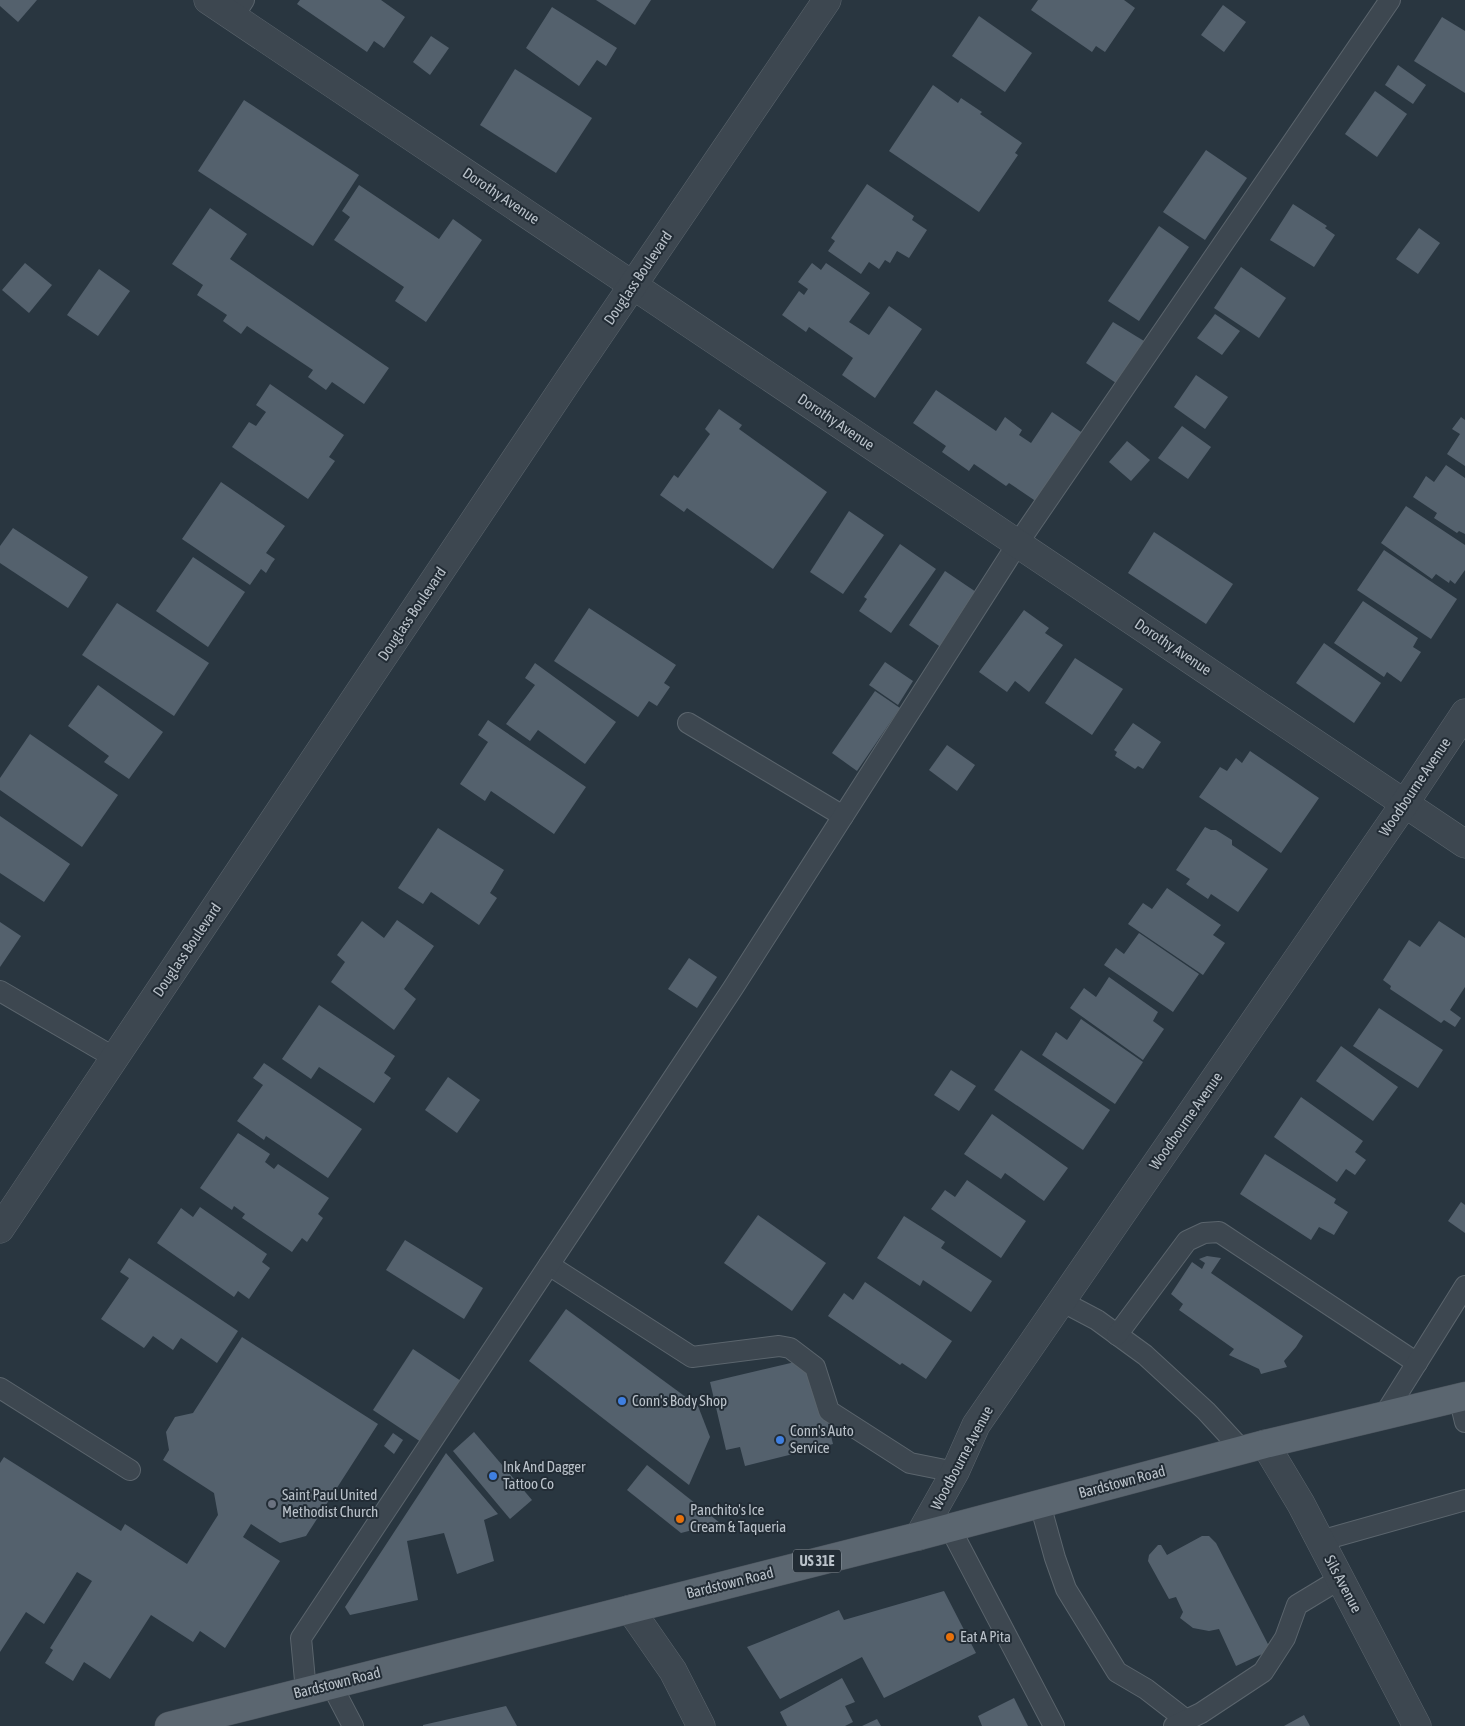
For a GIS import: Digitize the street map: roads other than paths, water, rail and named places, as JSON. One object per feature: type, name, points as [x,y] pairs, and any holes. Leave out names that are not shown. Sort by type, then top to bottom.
[{"type":"main road","name":"Bardstown Road","points":[[169,1726],[919,1536],[1253,1447],[1383,1417],[1463,1405]]},
{"type":"street","name":"Dorothy Avenue","points":[[208,0],[238,8],[634,285],[1465,844]]},
{"type":"street","name":"Douglass Boulevard","points":[[0,1229],[563,388],[827,0]]},
{"type":"street","name":"Woodbourne Avenue","points":[[919,1536],[955,1472],[976,1425],[1465,713]]},
{"type":"street","name":"Sils Avenue","points":[[1253,1447],[1301,1504],[1418,1726]]},
{"type":"street","points":[[630,1609],[673,1671],[701,1726]]},
{"type":"lane","points":[[353,1726],[318,1688],[300,1638],[733,988],[1018,543],[1390,0]]},
{"type":"lane","points":[[688,723],[843,816]]},
{"type":"lane","points":[[0,991],[115,1058]]},
{"type":"lane","points":[[1117,1335],[1187,1241],[1204,1233],[1219,1232],[1417,1363]]},
{"type":"lane","points":[[549,1265],[692,1357],[779,1346],[790,1348],[815,1367],[829,1411],[910,1463],[955,1472]]},
{"type":"lane","points":[[1383,1417],[1465,1286]]},
{"type":"lane","points":[[1061,1301],[1097,1320],[1145,1355],[1206,1411],[1253,1447]]},
{"type":"lane","points":[[0,1388],[130,1470]]},
{"type":"lane","points":[[1320,1541],[1465,1500]]},
{"type":"lane","points":[[1040,1504],[1066,1589],[1117,1672],[1146,1689],[1180,1723],[1201,1713],[1263,1672],[1285,1638],[1297,1606],[1340,1579]]},
{"type":"lane","points":[[950,1528],[1054,1726]]},
{"type":"place","name":"Conn's Body Shop","points":[[622,1401]]},
{"type":"place","name":"Conn's Auto Service","points":[[780,1440]]},
{"type":"place","name":"Ink And Dagger Tattoo Co","points":[[493,1476]]},
{"type":"place","name":"Saint Paul United Methodist Church","points":[[272,1504]]},
{"type":"place","name":"Panchito's Ice Cream & Taqueria","points":[[680,1519]]},
{"type":"place","name":"Eat A Pita","points":[[950,1637]]}]
